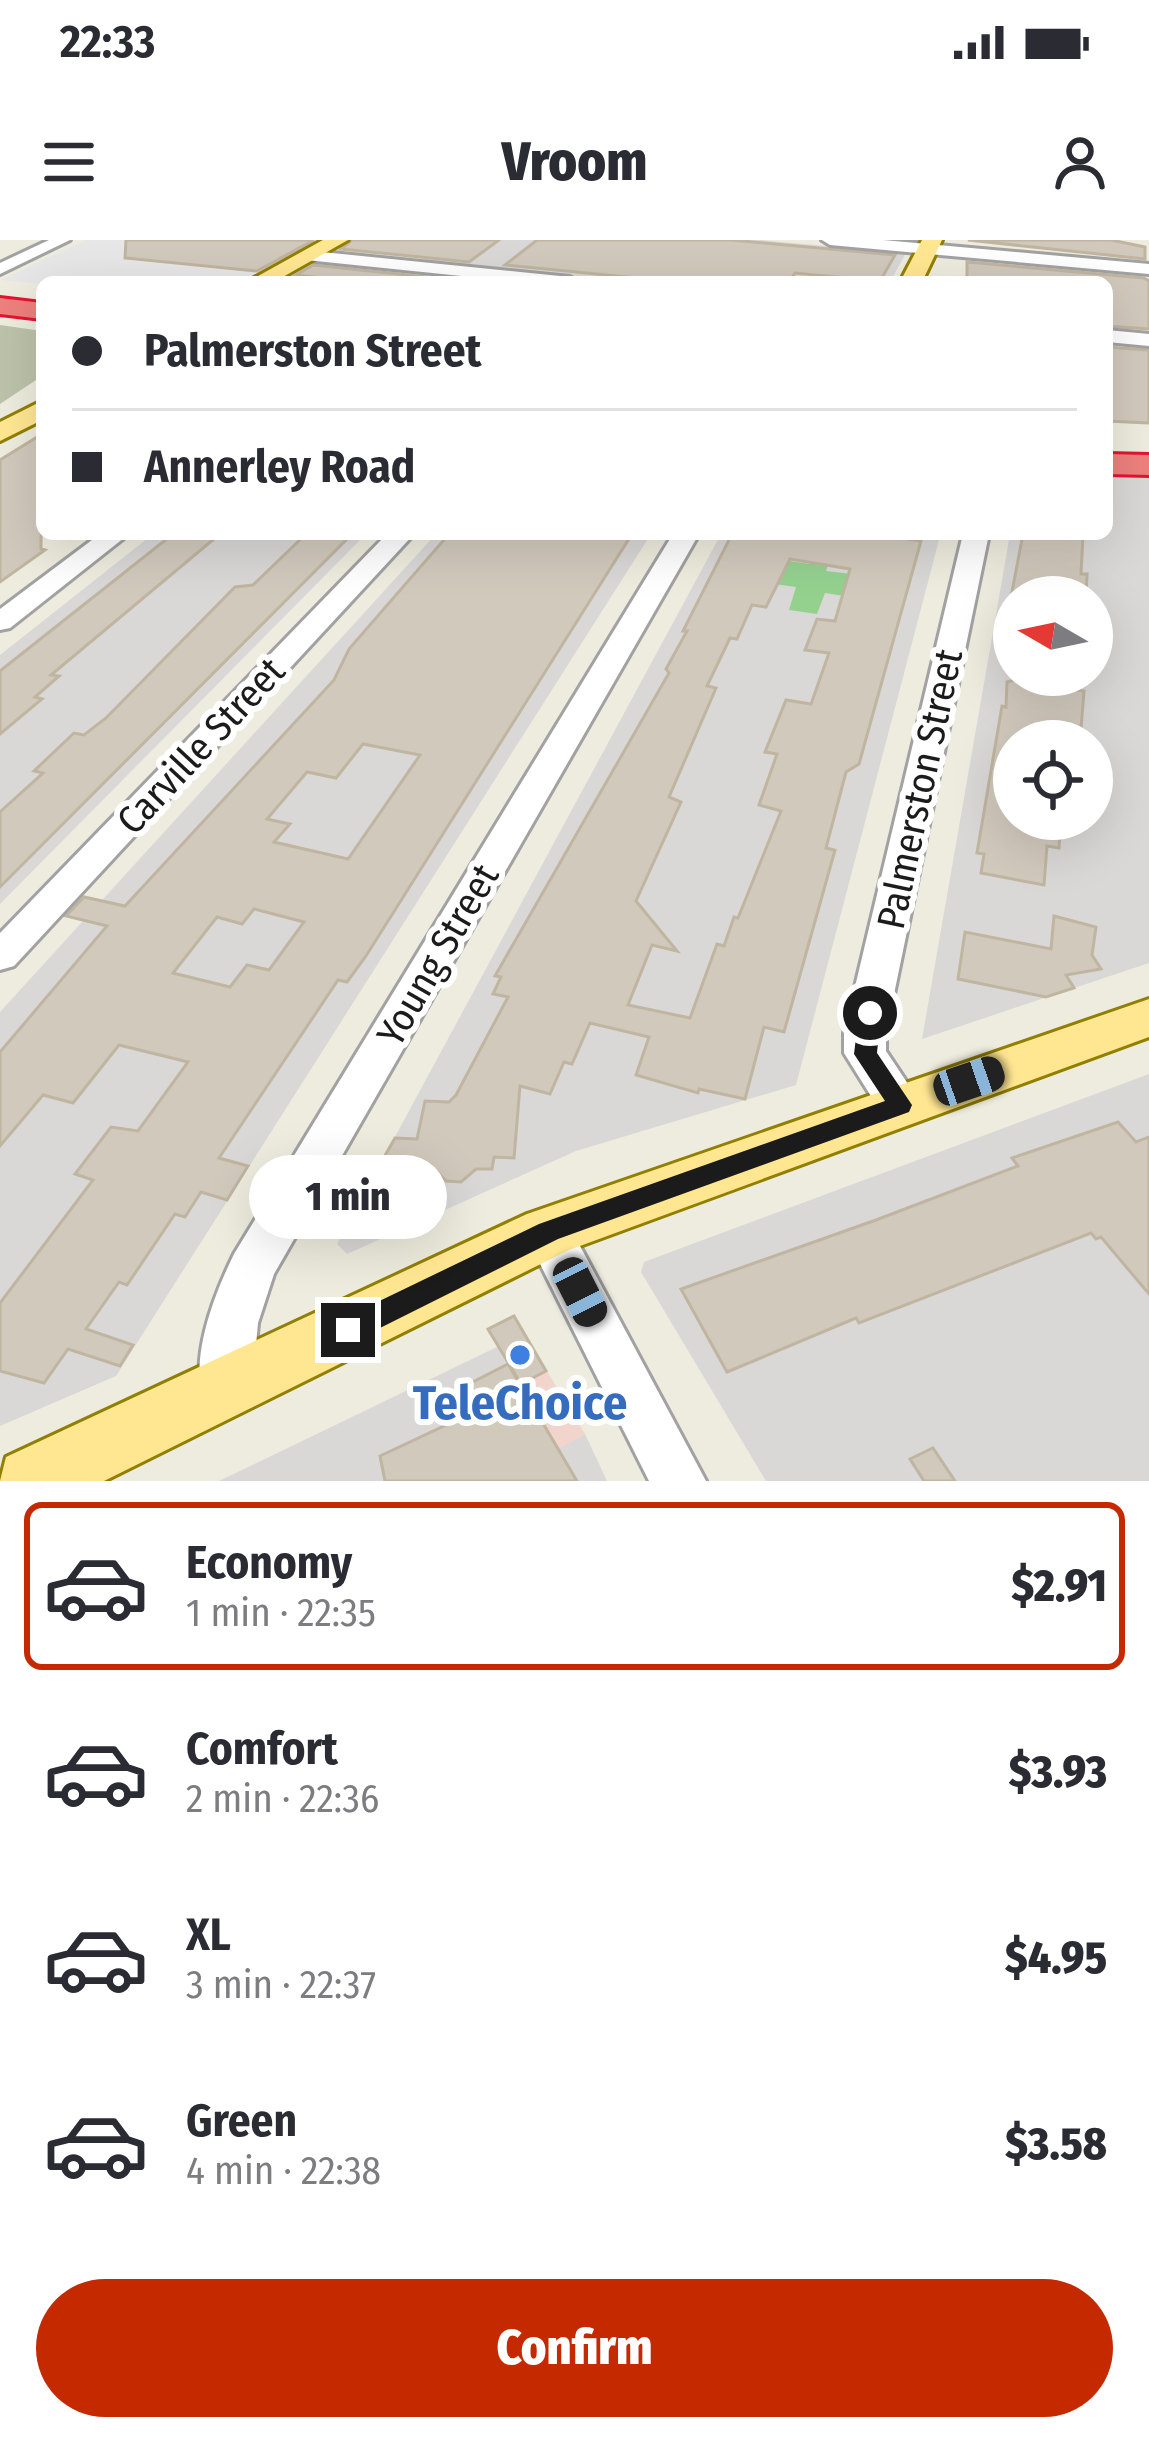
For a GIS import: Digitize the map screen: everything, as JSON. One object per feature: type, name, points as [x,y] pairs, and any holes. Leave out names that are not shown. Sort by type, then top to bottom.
[{"type":"highway","points":[[0,295],[36,299]]},
{"type":"highway","points":[[0,306],[36,310]]},
{"type":"highway","points":[[1113,451],[1149,452]]},
{"type":"highway","points":[[1113,464],[1149,465]]},
{"type":"main road","points":[[283,276],[338,240]]},
{"type":"main road","points":[[914,276],[930,244]]},
{"type":"main road","points":[[270,276],[312,256]]},
{"type":"main road","points":[[0,433],[36,412]]},
{"type":"main road","points":[[31,1481],[548,1232],[1149,1017]]},
{"type":"street","points":[[4,266],[62,240]]},
{"type":"street","points":[[830,240],[930,244],[1149,268]]},
{"type":"street","points":[[312,256],[510,276]]},
{"type":"street","points":[[1113,337],[1149,340]]},
{"type":"street","points":[[0,622],[108,540]]},
{"type":"street","name":"Carville Street","points":[[0,957],[395,540]]},
{"type":"street","name":"Young Street","points":[[225,1389],[237,1305],[257,1257],[682,540]]},
{"type":"street","name":"Palmerston Street","points":[[900,1105],[866,1054],[865,1034],[975,540]]},
{"type":"street","points":[[548,1232],[678,1481]]},
{"type":"shaded area","points":[[86,240],[153,240],[121,257],[257,271],[248,276],[36,276],[36,283],[1,280]]},
{"type":"shaded area","points":[[452,240],[760,240],[906,253],[893,276],[577,276],[423,261]]},
{"type":"shaded area","points":[[0,325],[36,330],[36,380],[0,404]]},
{"type":"shaded area","points":[[1113,476],[1149,477],[1149,963],[922,1039],[993,632],[993,696],[1113,696],[1113,576],[1003,576],[1009,540],[1113,540]]},
{"type":"shaded area","points":[[145,540],[360,540],[0,904],[0,655]]},
{"type":"shaded area","points":[[431,540],[647,540],[116,1376],[0,1426],[0,1012]]},
{"type":"shaded area","points":[[718,540],[939,540],[796,1085],[576,1151],[347,1254],[337,1244]]},
{"type":"shaded area","points":[[1149,1074],[1149,1481],[766,1481],[641,1272],[644,1262]]},
{"type":"shaded area","points":[[524,1333],[585,1434],[558,1449],[499,1346]]},
{"type":"shaded area","points":[[499,1346],[557,1449],[585,1434],[607,1481],[219,1481]]},
{"type":"green space","points":[[817,547],[833,549],[826,571],[852,574],[845,596],[825,593],[817,614],[789,610],[796,587],[760,582],[781,560],[810,564]]},
{"type":"building","points":[[126,240],[314,240],[257,271],[125,258]]},
{"type":"building","points":[[352,240],[499,240],[469,262],[341,249]]},
{"type":"building","points":[[537,240],[731,240],[895,255],[883,276],[616,276],[505,265]]},
{"type":"building","points":[[968,240],[1111,240],[1145,247],[1145,259]]},
{"type":"building","points":[[967,262],[1144,278],[1149,281],[1149,329],[1113,326],[1113,276],[967,276]]},
{"type":"building","points":[[313,265],[418,276],[304,276],[296,275]]},
{"type":"building","points":[[1113,347],[1149,350],[1149,423],[1113,421]]},
{"type":"building","points":[[36,438],[36,540],[41,540],[45,550],[0,582],[0,460]]},
{"type":"building","points":[[165,540],[213,540],[51,675],[59,676],[35,697],[42,699],[0,734],[0,671]]},
{"type":"building","points":[[300,540],[346,540],[0,887],[0,812],[43,773],[34,771],[74,733],[84,735],[106,718],[235,587],[253,585]]},
{"type":"building","points":[[444,540],[628,540],[366,956],[347,982],[338,980],[219,1158],[248,1166],[227,1200],[201,1192],[185,1217],[175,1214],[127,1285],[119,1282],[86,1329],[133,1345],[120,1366],[68,1349],[44,1383],[0,1371],[0,1303],[93,1180],[75,1174],[111,1127],[138,1131],[188,1062],[119,1045],[73,1103],[43,1095],[0,1146],[0,1052],[107,926],[66,916],[84,897],[125,906],[334,680],[349,649]],"holes":[[[363,744],[420,755],[348,859],[274,842],[290,824],[267,819],[307,772],[336,778]],[[254,909],[304,922],[269,970],[247,965],[230,987],[173,973],[217,917],[242,924]]]},
{"type":"building","points":[[729,540],[921,541],[859,764],[846,772],[826,848],[835,850],[784,1032],[764,1027],[745,1099],[699,1089],[698,1093],[636,1075],[649,1037],[590,1023],[572,1064],[564,1062],[550,1094],[520,1086],[514,1158],[494,1157],[492,1169],[476,1169],[461,1182],[446,1181],[437,1172],[379,1166],[395,1138],[417,1139],[425,1101],[449,1102],[456,1095],[508,997],[493,994],[501,977],[495,976],[669,673],[666,669],[687,631],[683,631]],"holes":[[[790,559],[850,569],[835,621],[817,619],[805,650],[829,653],[811,704],[786,700],[765,752],[777,754],[759,805],[781,811],[738,918],[734,917],[724,946],[717,944],[690,1018],[628,1005],[652,945],[677,951],[636,901],[681,802],[669,797],[716,688],[707,686],[730,638],[737,639],[752,605],[766,607]]]},
{"type":"building","points":[[1022,540],[1083,540],[1081,574],[1087,574],[1015,576]]},
{"type":"building","points":[[1006,696],[1084,696],[1082,720],[1000,720],[1002,706],[1006,707]]},
{"type":"building","points":[[993,759],[993,840],[1060,840],[1059,848],[1047,846],[1044,885],[981,873],[984,854],[977,853]]},
{"type":"building","points":[[1054,916],[1096,927],[1092,955],[1101,969],[1066,975],[1074,988],[1046,997],[958,979],[965,932],[1051,949]]},
{"type":"building","points":[[1118,1122],[1136,1142],[1149,1137],[1149,1294],[1101,1237],[1096,1239],[1091,1233],[859,1323],[856,1318],[727,1372],[681,1289],[1018,1166],[1012,1158]]},
{"type":"building","name":"TeleChoice","points":[[514,1316],[546,1371],[521,1384],[488,1329]]},
{"type":"building","points":[[508,1364],[577,1481],[385,1481],[380,1456],[448,1424],[436,1401]]},
{"type":"building","points":[[933,1448],[955,1481],[924,1481],[910,1459]]},
{"type":"place","name":"TeleChoice","points":[[520,1355]]},
{"type":"route","points":[[348,1330],[548,1232],[900,1105],[866,1054],[870,1013]]}]
